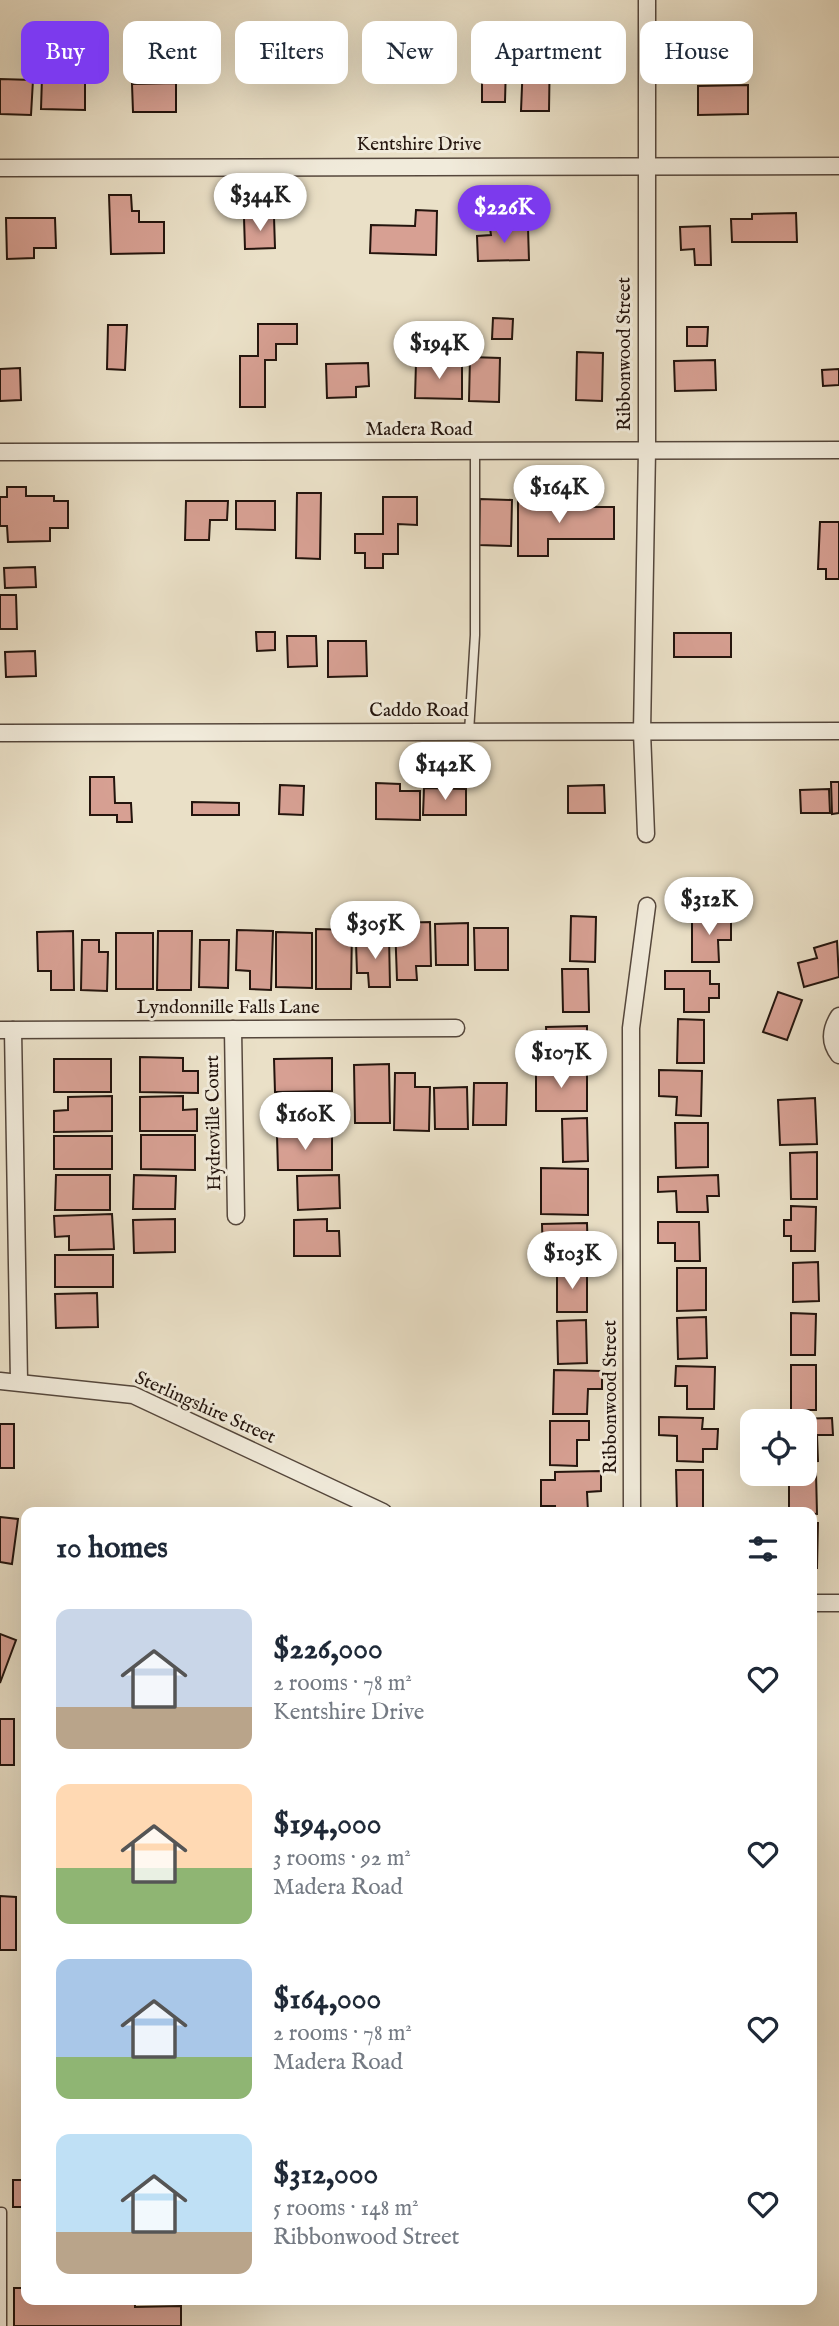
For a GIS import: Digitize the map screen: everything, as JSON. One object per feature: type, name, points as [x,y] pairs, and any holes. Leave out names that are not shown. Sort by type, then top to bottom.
[{"type":"street","name":"Ribbonwood Street","points":[[646,834],[642,732],[647,450],[647,0]]},
{"type":"street","name":"Kentshire Drive","points":[[0,168],[839,166]]},
{"type":"street","name":"Madera Road","points":[[0,452],[839,450]]},
{"type":"street","name":"Caddo Road","points":[[0,733],[839,731]]},
{"type":"street","name":"Ribbonwood Street","points":[[632,1507],[631,1028],[647,906]]},
{"type":"street","points":[[839,1016],[831,1037],[839,1055]]},
{"type":"street","name":"Lyndonnille Falls Lane","points":[[6,1030],[456,1028]]},
{"type":"street","name":"Hydroville Court","points":[[233,1029],[236,1216]]},
{"type":"street","points":[[6,1030],[19,1381]]},
{"type":"street","name":"Sterlingshire Street","points":[[0,1381],[133,1395],[372,1507]]},
{"type":"street","points":[[817,1603],[839,1603]]},
{"type":"lane","points":[[469,732],[475,635],[475,451]]},
{"type":"lane","points":[[0,2212],[2,2326]]},
{"type":"building","points":[[0,79],[21,80],[21,84],[33,84],[31,115],[0,114]]},
{"type":"building","points":[[42,84],[85,84],[85,110],[41,109]]},
{"type":"building","points":[[132,84],[176,84],[176,112],[133,112]]},
{"type":"building","points":[[482,84],[505,84],[505,102],[482,102]]},
{"type":"building","points":[[522,84],[549,84],[549,111],[521,111]]},
{"type":"building","points":[[748,85],[748,114],[698,115],[698,86]]},
{"type":"building","points":[[109,195],[131,195],[132,211],[139,211],[139,222],[164,222],[164,253],[111,254]]},
{"type":"building","points":[[416,210],[437,211],[436,255],[370,253],[371,225],[415,226]]},
{"type":"building","points":[[796,213],[797,242],[732,242],[731,219],[752,219],[752,214]]},
{"type":"building","points":[[274,217],[275,248],[245,249],[244,218]]},
{"type":"building","points":[[6,218],[55,218],[56,248],[34,248],[34,258],[7,259]]},
{"type":"building","points":[[710,226],[711,265],[695,265],[694,249],[681,250],[680,227]]},
{"type":"building","points":[[490,228],[528,228],[529,260],[478,261],[477,236],[491,235]]},
{"type":"building","points":[[493,318],[513,319],[512,339],[492,339]]},
{"type":"building","points":[[258,324],[297,324],[297,344],[276,344],[276,360],[265,360],[265,407],[240,407],[240,356],[258,356]]},
{"type":"building","points":[[108,325],[127,325],[125,370],[107,369]]},
{"type":"building","points":[[687,327],[708,327],[707,346],[687,346]]},
{"type":"building","points":[[577,352],[603,353],[602,401],[576,400]]},
{"type":"building","points":[[470,357],[500,358],[499,402],[469,401]]},
{"type":"building","points":[[715,360],[716,390],[675,391],[674,361]]},
{"type":"building","points":[[416,362],[462,363],[462,399],[415,398]]},
{"type":"building","points":[[368,363],[369,386],[356,387],[356,397],[327,398],[326,364]]},
{"type":"building","points":[[20,368],[21,400],[0,401],[0,369]]},
{"type":"building","points":[[839,369],[839,385],[823,386],[822,370]]},
{"type":"building","points":[[7,487],[26,487],[26,496],[54,496],[54,501],[68,501],[68,528],[50,528],[50,541],[8,542],[7,526],[0,526],[0,497],[7,497]]},
{"type":"building","points":[[297,493],[321,493],[320,559],[296,558]]},
{"type":"building","points":[[383,497],[417,497],[417,525],[398,524],[398,554],[383,554],[383,568],[365,568],[365,553],[355,553],[355,534],[383,534]]},
{"type":"building","points":[[480,499],[512,500],[511,546],[479,545]]},
{"type":"building","points":[[518,499],[559,499],[559,507],[614,507],[614,539],[548,539],[548,556],[518,556]]},
{"type":"building","points":[[186,501],[228,501],[227,520],[210,520],[209,540],[185,540]]},
{"type":"building","points":[[236,501],[275,501],[275,530],[236,529]]},
{"type":"building","points":[[820,522],[839,522],[839,579],[826,579],[826,569],[818,569]]},
{"type":"building","points":[[35,567],[36,587],[5,588],[4,568]]},
{"type":"building","points":[[0,595],[16,595],[17,629],[0,629]]},
{"type":"building","points":[[256,632],[275,632],[275,650],[257,651]]},
{"type":"building","points":[[674,633],[731,633],[731,657],[674,657]]},
{"type":"building","points":[[287,636],[316,636],[317,666],[288,667]]},
{"type":"building","points":[[328,641],[366,641],[367,676],[328,677]]},
{"type":"building","points":[[35,651],[36,676],[6,677],[5,652]]},
{"type":"building","points":[[90,777],[114,777],[115,803],[131,803],[132,822],[117,822],[117,815],[90,815]]},
{"type":"building","points":[[831,782],[839,782],[839,813],[832,814]]},
{"type":"building","points":[[376,783],[400,784],[400,791],[420,791],[420,820],[376,819]]},
{"type":"building","points":[[280,785],[304,786],[303,815],[279,814]]},
{"type":"building","points":[[604,785],[605,813],[568,813],[568,786]]},
{"type":"building","points":[[424,788],[466,789],[466,815],[423,815]]},
{"type":"building","points":[[829,789],[830,813],[801,813],[800,790]]},
{"type":"building","points":[[192,802],[239,803],[239,815],[192,815]]},
{"type":"building","points":[[731,915],[731,940],[718,940],[719,962],[692,962],[692,916]]},
{"type":"building","points":[[571,916],[596,917],[595,962],[570,961]]},
{"type":"building","points":[[430,922],[431,966],[416,966],[417,980],[397,980],[395,923]]},
{"type":"building","points":[[468,923],[468,965],[436,965],[435,924]]},
{"type":"building","points":[[474,928],[508,928],[508,970],[475,970]]},
{"type":"building","points":[[316,929],[352,930],[351,989],[316,989]]},
{"type":"building","points":[[237,930],[273,931],[271,990],[250,989],[250,971],[236,970]]},
{"type":"building","points":[[73,931],[74,990],[51,990],[51,971],[38,971],[37,932]]},
{"type":"building","points":[[158,931],[192,931],[191,990],[157,990]]},
{"type":"building","points":[[276,932],[312,933],[312,988],[276,987]]},
{"type":"building","points":[[116,933],[153,933],[153,989],[116,989]]},
{"type":"building","points":[[389,935],[390,987],[369,987],[368,973],[357,973],[356,943],[372,943],[371,936]]},
{"type":"building","points":[[82,940],[99,940],[99,952],[108,952],[107,991],[81,990]]},
{"type":"building","points":[[200,940],[229,940],[228,988],[199,987]]},
{"type":"building","points":[[837,941],[839,977],[804,987],[798,963],[817,958],[814,948]]},
{"type":"building","points":[[562,969],[588,969],[589,1012],[563,1012]]},
{"type":"building","points":[[665,971],[710,971],[710,984],[719,984],[719,998],[709,998],[709,1012],[684,1012],[684,989],[665,989]]},
{"type":"building","points":[[778,992],[802,1000],[787,1040],[763,1032]]},
{"type":"building","points":[[678,1019],[704,1020],[704,1063],[677,1063]]},
{"type":"building","points":[[587,1026],[587,1060],[555,1061],[555,1044],[547,1044],[546,1027]]},
{"type":"building","points":[[140,1057],[183,1058],[183,1071],[198,1071],[198,1093],[140,1092]]},
{"type":"building","points":[[332,1058],[332,1091],[275,1092],[274,1059]]},
{"type":"building","points":[[54,1059],[111,1059],[111,1092],[54,1092]]},
{"type":"building","points":[[389,1064],[390,1123],[355,1123],[354,1065]]},
{"type":"building","points":[[536,1068],[587,1069],[587,1111],[536,1111]]},
{"type":"building","points":[[659,1070],[702,1071],[701,1116],[676,1115],[677,1097],[659,1096]]},
{"type":"building","points":[[395,1073],[415,1073],[415,1087],[430,1087],[429,1131],[394,1130]]},
{"type":"building","points":[[474,1083],[507,1083],[506,1125],[473,1125]]},
{"type":"building","points":[[467,1087],[468,1129],[435,1129],[434,1088]]},
{"type":"building","points":[[333,1095],[333,1130],[274,1130],[274,1096]]},
{"type":"building","points":[[112,1096],[112,1131],[54,1132],[54,1111],[68,1110],[68,1097]]},
{"type":"building","points":[[183,1096],[183,1110],[197,1109],[197,1131],[140,1131],[140,1097]]},
{"type":"building","points":[[815,1098],[817,1144],[780,1145],[778,1100]]},
{"type":"building","points":[[587,1118],[588,1161],[563,1162],[562,1119]]},
{"type":"building","points":[[675,1123],[708,1123],[708,1167],[676,1168]]},
{"type":"building","points":[[332,1134],[332,1170],[278,1170],[277,1135]]},
{"type":"building","points":[[141,1135],[195,1135],[195,1170],[141,1169]]},
{"type":"building","points":[[54,1136],[112,1136],[112,1169],[54,1169]]},
{"type":"building","points":[[817,1152],[817,1199],[791,1199],[790,1153]]},
{"type":"building","points":[[541,1168],[588,1169],[588,1215],[541,1214]]},
{"type":"building","points":[[56,1175],[110,1175],[110,1210],[55,1210]]},
{"type":"building","points":[[134,1175],[176,1176],[175,1209],[133,1209]]},
{"type":"building","points":[[339,1175],[340,1208],[298,1210],[297,1176]]},
{"type":"building","points":[[718,1175],[719,1196],[707,1196],[708,1212],[677,1212],[676,1191],[658,1192],[658,1177]]},
{"type":"building","points":[[791,1206],[816,1207],[815,1251],[791,1251],[791,1236],[784,1236],[784,1220],[791,1220]]},
{"type":"building","points":[[112,1214],[114,1249],[69,1250],[69,1236],[55,1237],[54,1216]]},
{"type":"building","points":[[175,1219],[175,1252],[134,1253],[133,1220]]},
{"type":"building","points":[[327,1219],[327,1231],[339,1231],[340,1256],[294,1256],[294,1220]]},
{"type":"building","points":[[658,1222],[699,1222],[700,1261],[675,1261],[675,1243],[658,1243]]},
{"type":"building","points":[[587,1223],[588,1259],[543,1260],[542,1224]]},
{"type":"building","points":[[55,1255],[113,1255],[113,1287],[55,1287]]},
{"type":"building","points":[[818,1262],[819,1301],[793,1302],[793,1263]]},
{"type":"building","points":[[677,1268],[706,1268],[706,1310],[677,1311]]},
{"type":"building","points":[[557,1270],[587,1270],[587,1312],[557,1312]]},
{"type":"building","points":[[97,1293],[98,1327],[56,1328],[55,1294]]},
{"type":"building","points":[[791,1313],[816,1314],[815,1355],[791,1355]]},
{"type":"building","points":[[706,1317],[707,1358],[678,1359],[677,1318]]},
{"type":"building","points":[[586,1320],[587,1363],[558,1364],[557,1321]]},
{"type":"building","points":[[791,1365],[816,1365],[816,1409],[791,1409]]},
{"type":"building","points":[[676,1366],[715,1367],[714,1409],[687,1409],[687,1386],[675,1386]]},
{"type":"building","points":[[554,1370],[602,1371],[602,1389],[588,1389],[587,1414],[553,1414]]},
{"type":"building","points":[[659,1417],[703,1418],[702,1429],[718,1429],[717,1449],[703,1449],[703,1462],[677,1461],[677,1436],[659,1435]]},
{"type":"building","points":[[817,1418],[832,1418],[833,1435],[817,1435]]},
{"type":"building","points":[[550,1421],[589,1421],[589,1440],[577,1440],[577,1466],[550,1465]]},
{"type":"building","points":[[0,1424],[14,1424],[14,1468],[0,1468]]},
{"type":"building","points":[[676,1470],[703,1470],[703,1507],[677,1507]]},
{"type":"building","points":[[601,1471],[601,1491],[587,1492],[588,1507],[541,1506],[541,1480],[555,1480],[555,1472]]},
{"type":"building","points":[[789,1486],[816,1486],[817,1507],[789,1507]]},
{"type":"building","points":[[0,1517],[18,1519],[12,1564],[0,1562]]},
{"type":"building","points":[[0,1634],[16,1640],[0,1683]]},
{"type":"building","points":[[0,1719],[14,1719],[14,1765],[0,1765]]},
{"type":"building","points":[[0,1896],[16,1897],[16,1950],[0,1950]]},
{"type":"building","points":[[13,2180],[21,2180],[21,2207],[13,2207]]},
{"type":"building","points":[[14,2288],[21,2288],[21,2305],[181,2306],[181,2326],[14,2326]]}]
